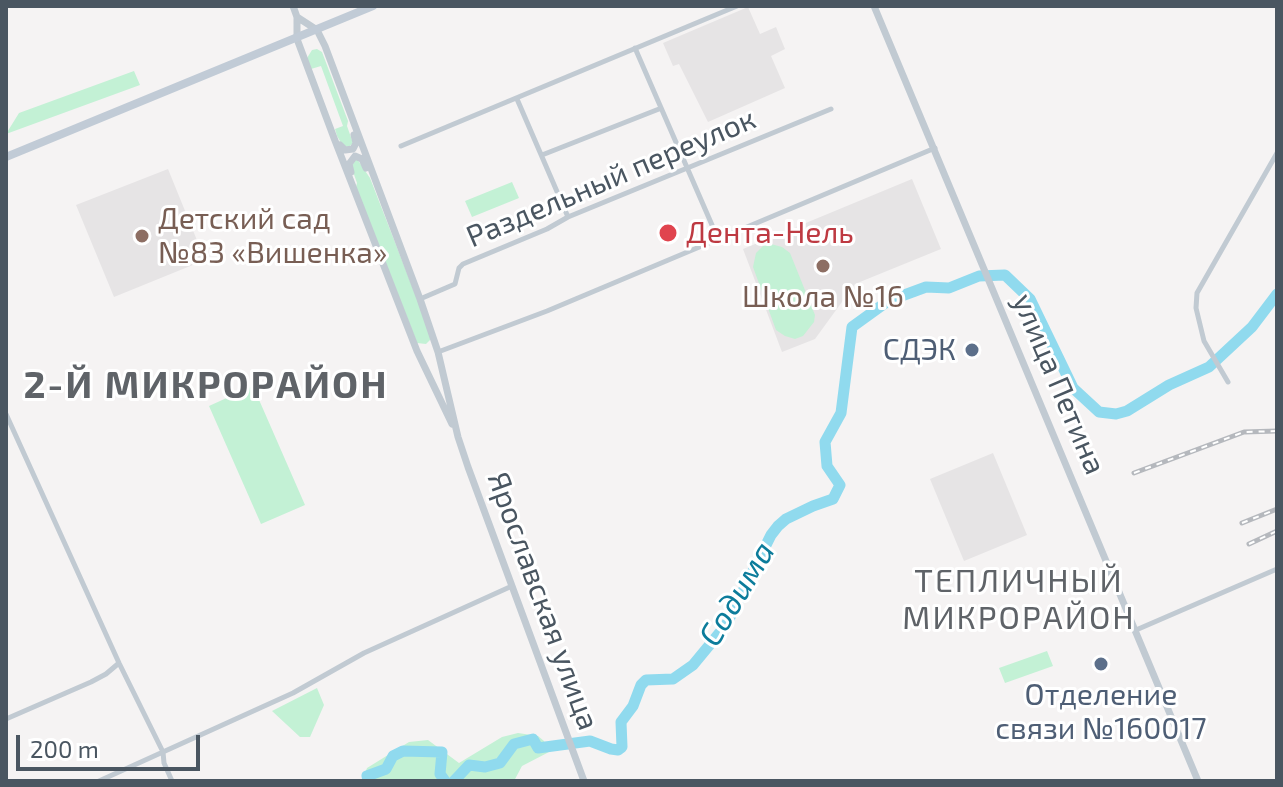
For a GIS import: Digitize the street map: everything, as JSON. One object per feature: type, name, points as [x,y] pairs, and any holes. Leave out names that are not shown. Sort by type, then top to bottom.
[{"type":"main road","points":[[6,157],[373,6]]},
{"type":"street","points":[[293,6],[297,17],[297,39]]},
{"type":"street","points":[[401,146],[737,6]]},
{"type":"street","name":"улица Петина","points":[[874,6],[1198,781]]},
{"type":"street","points":[[297,17],[317,30]]},
{"type":"street","name":"Ярославская улица","points":[[317,30],[420,299],[438,352],[458,437]]},
{"type":"street","name":"Ярославская улица","points":[[297,39],[417,351],[458,437],[584,781]]},
{"type":"street","points":[[635,48],[712,225]]},
{"type":"street","points":[[517,99],[568,217]]},
{"type":"street","points":[[542,155],[659,109]]},
{"type":"street","name":"Раздельный переулок","points":[[420,299],[455,284],[463,264],[568,217],[714,159],[717,154],[831,109]]},
{"type":"street","points":[[334,138],[338,139],[342,148],[353,149],[356,143],[351,127],[354,123]]},
{"type":"street","points":[[417,351],[428,355],[438,352],[547,311],[935,148]]},
{"type":"street","points":[[1228,382],[1211,357],[1199,325],[1197,293],[1277,153]]},
{"type":"street","points":[[353,185],[355,182],[349,164],[352,158],[362,159],[367,172],[373,174]]},
{"type":"street","points":[[6,414],[119,663],[163,752],[172,781]]},
{"type":"street","points":[[1136,630],[1277,569]]},
{"type":"street","points":[[99,781],[293,693],[364,653],[513,586]]},
{"type":"street","points":[[6,719],[91,682],[119,663]]},
{"type":"shaded area","points":[[748,7],[760,34],[776,27],[785,49],[771,56],[785,88],[708,122],[679,64],[673,66],[663,43]]},
{"type":"shaded area","name":"Детский сад №83 «Вишенка»","points":[[168,169],[205,260],[114,297],[76,205]]},
{"type":"shaded area","name":"Школа №16","points":[[912,179],[941,249],[855,284],[815,339],[782,352],[743,249]]},
{"type":"shaded area","points":[[993,453],[1027,535],[964,561],[930,479]]},
{"type":"green space","points":[[312,50],[322,52],[348,121],[353,143],[349,147],[343,146],[337,136],[335,129],[343,126],[321,66],[311,69],[307,58]]},
{"type":"green space","points":[[134,71],[140,85],[6,134],[19,113]]},
{"type":"green space","points":[[357,159],[370,178],[431,335],[426,344],[417,343],[356,187],[351,166]]},
{"type":"green space","points":[[512,182],[519,198],[472,217],[465,201]]},
{"type":"green space","points":[[771,244],[790,253],[815,315],[814,322],[803,336],[795,339],[776,330],[753,267],[756,253],[763,246]]},
{"type":"green space","points":[[253,386],[305,505],[261,524],[209,406]]},
{"type":"green space","points":[[1047,651],[1053,666],[1005,683],[999,668]]},
{"type":"green space","points":[[317,688],[324,705],[310,737],[300,737],[272,711]]},
{"type":"green space","points":[[518,733],[538,736],[549,752],[522,766],[514,781],[362,781],[367,768],[409,742],[428,740],[459,763],[502,737]]},
{"type":"waterway","name":"Содима","points":[[454,781],[469,765],[485,767],[500,763],[514,744],[533,739],[538,748],[590,741],[611,749],[622,747],[621,722],[633,706],[641,685],[646,680],[673,679],[693,665],[726,625],[778,526],[786,519],[833,499],[840,485],[827,466],[825,442],[841,413],[852,327],[888,301],[926,287],[949,288],[979,276],[1005,275],[1030,299],[1073,388],[1099,412],[1116,414],[1209,367],[1252,327],[1277,294]]},
{"type":"waterway","name":"Содима","points":[[368,781],[367,776],[386,769],[393,756],[403,751],[442,752],[440,774],[445,781]]},
{"type":"railway","points":[[1134,473],[1244,432],[1277,431]]},
{"type":"railway","points":[[1242,523],[1277,509]]},
{"type":"railway","points":[[1249,544],[1277,531]]},
{"type":"place","name":"Дента-Нель","points":[[668,233]]},
{"type":"place","name":"Детский сад №83 «Вишенка»","points":[[142,236]]},
{"type":"place","name":"Школа №16","points":[[823,266]]},
{"type":"place","name":"СДЭК","points":[[972,350]]},
{"type":"place","name":"Отделение связи №160017","points":[[1101,664]]},
{"type":"district","name":"2-Й МИКРОРАЙОН","points":[[206,385]]},
{"type":"district","name":"ТЕПЛИЧНЫЙ МИКРОРАЙОН","points":[[1019,600]]}]
